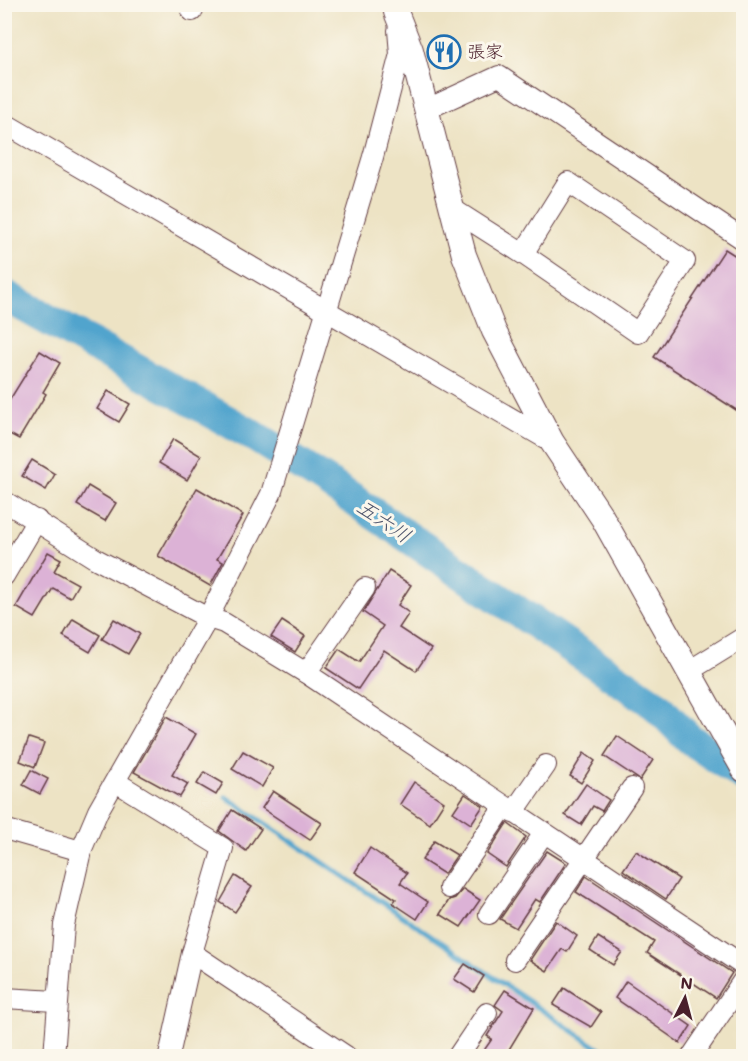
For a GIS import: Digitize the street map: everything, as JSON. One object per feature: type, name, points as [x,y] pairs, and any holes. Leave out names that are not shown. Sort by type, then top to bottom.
[{"type":"street","points":[[391,7],[425,110],[464,255],[483,305],[552,442],[602,517],[744,770]]},
{"type":"street","points":[[54,1056],[56,1001],[65,917],[81,851],[95,817],[208,618],[271,494],[325,309],[406,52]]},
{"type":"street","points":[[425,110],[499,76],[744,240]]},
{"type":"street","points":[[4,123],[552,442]]},
{"type":"street","points":[[451,208],[638,333],[685,261],[568,183],[523,254]]},
{"type":"street","points":[[4,501],[38,520],[96,559],[208,618],[224,623],[306,674],[744,966]]},
{"type":"street","points":[[4,576],[38,520]]},
{"type":"street","points":[[306,674],[365,588]]},
{"type":"street","points":[[689,671],[744,637]]},
{"type":"street","points":[[449,888],[546,765]]},
{"type":"street","points":[[116,782],[223,848],[192,953],[169,1056]]},
{"type":"street","points":[[515,960],[632,788]]},
{"type":"street","points":[[4,830],[81,851]]},
{"type":"street","points":[[489,914],[544,833]]},
{"type":"street","points":[[192,953],[346,1056]]},
{"type":"street","points":[[692,1056],[744,979]]},
{"type":"street","points":[[4,998],[56,1001]]},
{"type":"street","points":[[458,1056],[487,1013]]},
{"type":"building","points":[[725,249],[744,261],[744,415],[654,357]]},
{"type":"building","points":[[40,351],[60,363],[43,392],[46,394],[19,439],[4,431],[4,409]]},
{"type":"building","points":[[108,391],[130,404],[119,422],[97,409]]},
{"type":"building","points":[[173,439],[201,456],[187,480],[159,463]]},
{"type":"building","points":[[32,460],[55,474],[46,490],[22,476]]},
{"type":"building","points":[[88,486],[116,503],[105,521],[77,505]]},
{"type":"building","points":[[197,488],[243,515],[217,559],[223,562],[210,586],[158,556]]},
{"type":"building","points":[[48,552],[61,559],[54,571],[78,584],[70,598],[53,588],[35,618],[16,607]]},
{"type":"building","points":[[389,571],[411,585],[398,605],[409,613],[399,628],[431,649],[416,671],[384,650],[358,689],[326,668],[339,649],[359,662],[383,626],[363,612]]},
{"type":"building","points":[[73,619],[100,635],[90,652],[63,636]]},
{"type":"building","points":[[114,619],[140,634],[128,654],[102,639]]},
{"type":"building","points":[[282,621],[305,636],[295,652],[271,637]]},
{"type":"building","points":[[166,717],[196,734],[172,775],[188,784],[180,797],[134,772]]},
{"type":"building","points":[[617,736],[653,760],[640,780],[604,756]]},
{"type":"building","points":[[29,738],[44,743],[35,767],[20,761]]},
{"type":"building","points":[[243,751],[273,768],[262,787],[232,769]]},
{"type":"building","points":[[584,753],[595,761],[581,783],[570,776]]},
{"type":"building","points":[[31,770],[48,779],[40,794],[23,785]]},
{"type":"building","points":[[204,772],[223,783],[216,795],[197,784]]},
{"type":"building","points":[[414,782],[444,802],[430,824],[400,804]]},
{"type":"building","points":[[586,784],[609,800],[602,811],[593,806],[581,825],[565,815]]},
{"type":"building","points":[[273,791],[322,823],[310,840],[262,808]]},
{"type":"building","points":[[465,794],[483,806],[471,824],[453,812]]},
{"type":"building","points":[[232,810],[261,829],[246,851],[219,831]]},
{"type":"building","points":[[507,823],[526,837],[506,867],[487,854]]},
{"type":"building","points":[[434,841],[457,855],[444,874],[422,860]]},
{"type":"building","points":[[370,848],[407,873],[400,883],[428,902],[417,919],[393,903],[396,899],[355,872]]},
{"type":"building","points":[[547,851],[566,863],[540,902],[535,899],[516,928],[500,919]]},
{"type":"building","points":[[636,851],[679,879],[666,899],[623,870]]},
{"type":"building","points":[[235,876],[252,887],[235,912],[220,902]]},
{"type":"building","points":[[586,876],[732,973],[716,998],[647,953],[654,942],[576,892]]},
{"type":"building","points":[[463,889],[480,900],[461,927],[440,914],[449,900],[455,898]]},
{"type":"building","points":[[556,921],[577,936],[567,952],[562,949],[547,971],[530,960]]},
{"type":"building","points":[[598,937],[622,952],[613,965],[590,950]]},
{"type":"building","points":[[465,964],[484,976],[474,992],[454,979]]},
{"type":"building","points":[[626,981],[691,1026],[680,1043],[615,998]]},
{"type":"building","points":[[564,988],[601,1012],[591,1027],[553,1005]]},
{"type":"building","points":[[505,990],[534,1008],[505,1056],[480,1056],[492,1039],[487,1036],[503,1011],[495,1005]]},
{"type":"waterway","name":"五六川","points":[[4,295],[254,436],[324,480],[656,705],[688,738],[744,776]]},
{"type":"waterway","points":[[226,797],[610,1056]]},
{"type":"place","name":"張家","points":[[444,52]]}]
